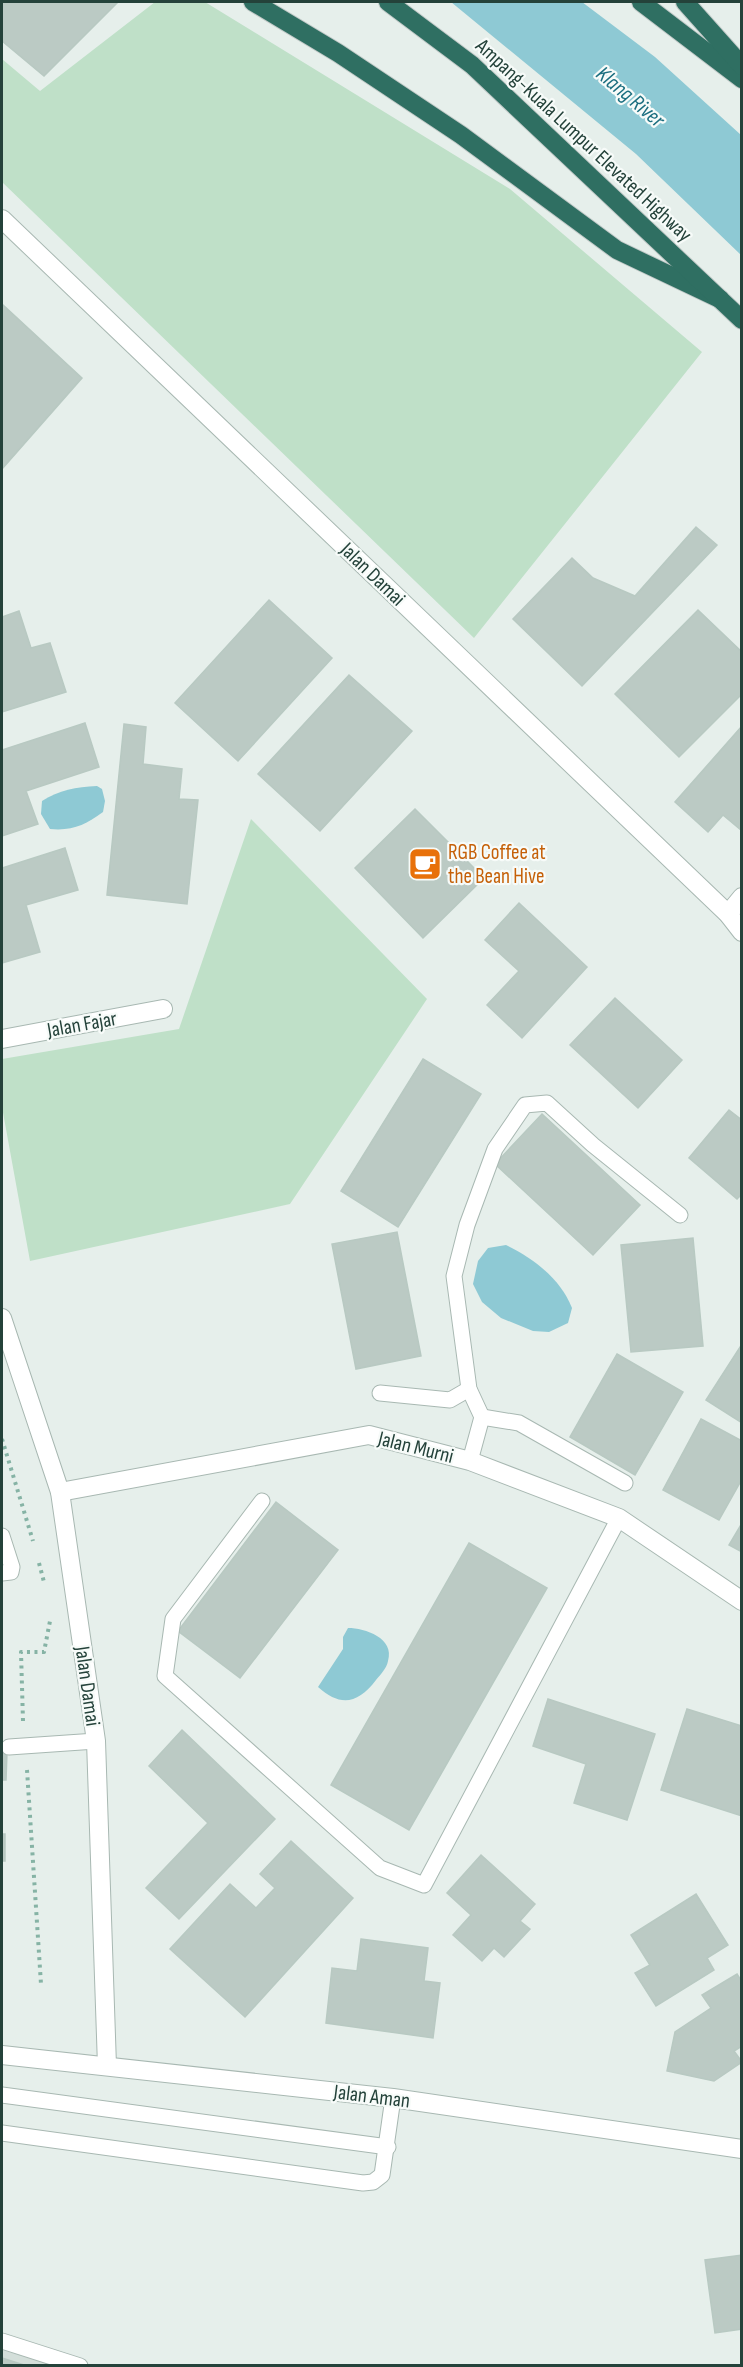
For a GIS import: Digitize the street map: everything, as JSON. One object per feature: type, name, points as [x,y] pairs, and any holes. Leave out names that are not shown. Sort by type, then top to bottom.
[{"type":"highway","points":[[253,2],[338,53],[461,135],[617,250],[720,299]]},
{"type":"highway","name":"Ampang-Kuala Lumpur Elevated Highway","points":[[388,2],[472,65],[741,320]]},
{"type":"highway","points":[[641,2],[741,79]]},
{"type":"highway","points":[[685,2],[741,66]]},
{"type":"street","name":"Jalan Damai","points":[[2,219],[728,914],[741,932]]},
{"type":"street","points":[[728,914],[741,897]]},
{"type":"street","name":"Jalan Fajar","points":[[2,1039],[163,1009]]},
{"type":"street","name":"Jalan Damai","points":[[2,1318],[60,1492],[96,1742],[107,2066]]},
{"type":"street","name":"Jalan Murni","points":[[60,1492],[369,1435],[470,1461],[619,1518],[741,1601]]},
{"type":"street","name":"Jalan Aman","points":[[2,2055],[393,2098],[741,2149]]},
{"type":"lane","points":[[470,1461],[482,1417],[469,1389],[454,1276],[467,1226],[495,1149],[525,1104],[547,1103],[593,1145],[680,1215]]},
{"type":"lane","points":[[380,1393],[450,1400],[469,1389]]},
{"type":"lane","points":[[482,1417],[519,1423],[625,1483]]},
{"type":"lane","points":[[262,1501],[173,1619],[165,1676],[380,1868],[424,1885],[619,1518]]},
{"type":"lane","points":[[2,1536],[12,1567],[11,1572],[2,1574]]},
{"type":"lane","points":[[17,1746],[96,1742]]},
{"type":"lane","points":[[2,2095],[388,2147]]},
{"type":"lane","points":[[2,2133],[363,2183],[373,2182],[382,2175],[388,2147],[393,2098]]},
{"type":"lane","points":[[2,2342],[80,2366]]},
{"type":"path","points":[[23,1707],[17,1746],[41,1984]]},
{"type":"shaded area","points":[[2,2350],[53,2365],[2,2365]]},
{"type":"green space","points":[[155,2],[205,2],[510,189],[702,352],[474,638],[2,182],[2,59],[40,91]]},
{"type":"green space","points":[[251,819],[427,999],[290,1204],[30,1261],[2,1107],[2,1059],[179,1029]]},
{"type":"water","name":"Klang River","points":[[451,2],[582,2],[655,57],[741,135],[741,255],[636,154]]},
{"type":"water","points":[[97,786],[102,789],[105,801],[103,812],[78,826],[50,829],[41,814],[42,801],[68,790]]},
{"type":"water","points":[[506,1245],[536,1263],[561,1287],[572,1308],[568,1323],[549,1332],[533,1331],[501,1318],[482,1302],[473,1284],[478,1261],[488,1248]]},
{"type":"water","points":[[348,1628],[370,1632],[377,1636],[383,1640],[389,1653],[386,1666],[369,1688],[356,1698],[341,1700],[318,1687],[343,1649],[343,1637]]},
{"type":"building","points":[[2,2],[118,2],[44,76],[2,41]]},
{"type":"building","points":[[2,304],[82,378],[2,469]]},
{"type":"building","points":[[696,527],[717,545],[582,686],[513,619],[572,558],[593,578],[635,596]]},
{"type":"building","points":[[269,600],[332,658],[238,761],[175,703]]},
{"type":"building","points":[[698,610],[742,652],[742,694],[679,757],[615,694]]},
{"type":"building","points":[[19,611],[31,648],[50,643],[66,692],[2,712],[2,617]]},
{"type":"building","points":[[349,675],[412,731],[320,831],[258,774]]},
{"type":"building","points":[[85,723],[99,767],[26,791],[38,824],[2,836],[2,750]]},
{"type":"building","points":[[124,724],[146,727],[143,764],[182,769],[179,799],[198,800],[187,904],[107,895]]},
{"type":"building","points":[[742,726],[742,831],[723,815],[708,832],[675,802]]},
{"type":"building","points":[[415,809],[484,878],[423,938],[355,868]]},
{"type":"building","points":[[65,848],[78,890],[26,905],[40,952],[2,963],[2,868]]},
{"type":"building","points":[[519,903],[587,967],[522,1038],[487,1005],[519,971],[485,940]]},
{"type":"building","points":[[615,998],[682,1060],[638,1108],[570,1045]]},
{"type":"building","points":[[423,1059],[481,1094],[398,1227],[341,1191]]},
{"type":"building","points":[[729,1110],[742,1120],[742,1194],[737,1199],[689,1158]]},
{"type":"building","points":[[542,1114],[640,1205],[593,1255],[495,1164]]},
{"type":"building","points":[[397,1232],[421,1356],[356,1369],[332,1244]]},
{"type":"building","points":[[693,1238],[703,1346],[631,1352],[621,1245]]},
{"type":"building","points":[[742,1344],[742,1423],[706,1400]]},
{"type":"building","points":[[617,1354],[683,1392],[635,1475],[570,1437]]},
{"type":"building","points":[[701,1419],[742,1441],[742,1479],[719,1520],[663,1490]]},
{"type":"building","points":[[276,1502],[338,1550],[240,1678],[178,1631]]},
{"type":"building","points":[[742,1523],[742,1552],[729,1545]]},
{"type":"building","points":[[469,1543],[547,1588],[409,1830],[331,1785]]},
{"type":"building","points":[[548,1699],[655,1734],[627,1820],[574,1803],[586,1764],[533,1746]]},
{"type":"building","points":[[687,1709],[742,1726],[742,1816],[661,1790]]},
{"type":"building","points":[[182,1730],[275,1819],[179,1919],[146,1888],[208,1823],[149,1766]]},
{"type":"building","points":[[2,1752],[7,1752],[6,1780],[2,1780]]},
{"type":"building","points":[[2,1834],[5,1834],[5,1861],[2,1861]]},
{"type":"building","points":[[291,1841],[353,1898],[245,2017],[170,1949],[230,1884],[256,1908],[275,1888],[260,1874]]},
{"type":"building","points":[[481,1855],[535,1904],[520,1921],[530,1929],[504,1957],[494,1948],[482,1961],[453,1935],[471,1915],[447,1893]]},
{"type":"building","points":[[696,1894],[728,1945],[707,1958],[714,1970],[656,2006],[635,1973],[650,1965],[631,1935]]},
{"type":"building","points":[[361,1939],[428,1948],[424,1981],[440,1983],[433,2038],[326,2023],[332,1968],[357,1971]]},
{"type":"building","points":[[737,1974],[742,1982],[742,2046],[734,2051],[742,2062],[714,2081],[667,2071],[675,2032],[711,2008],[702,1995]]},
{"type":"building","points":[[742,2255],[742,2329],[715,2333],[705,2260]]},
{"type":"building","points":[[2,2358],[27,2366],[2,2366]]},
{"type":"place","name":"RGB Coffee at the Bean Hive","points":[[425,864]]}]
